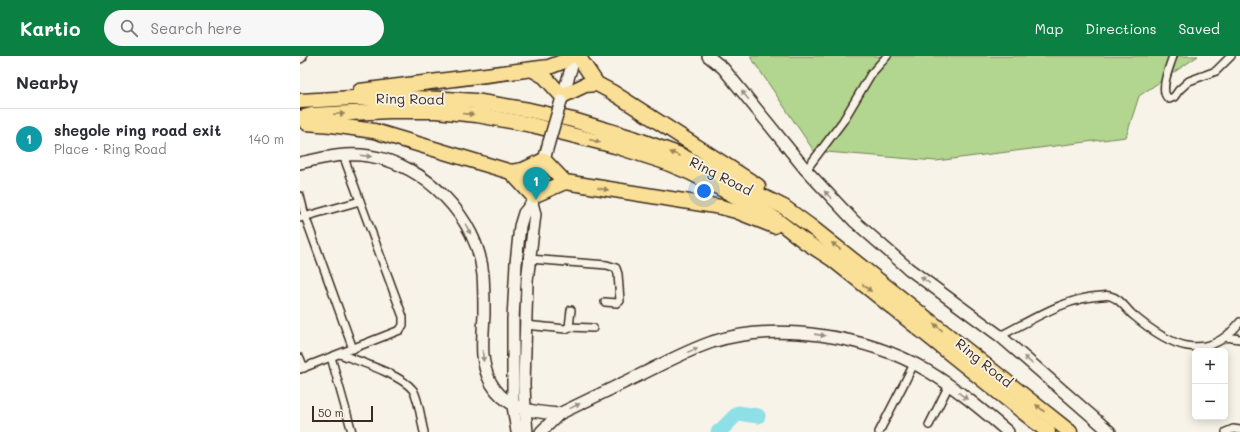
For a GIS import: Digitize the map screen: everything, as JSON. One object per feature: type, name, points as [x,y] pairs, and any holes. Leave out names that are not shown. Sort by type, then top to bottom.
[{"type":"highway","points":[[339,98],[362,90],[549,67],[562,62],[571,56]]},
{"type":"highway","points":[[576,56],[597,84],[723,162],[767,192],[784,207]]},
{"type":"highway","points":[[532,70],[545,78],[562,98],[585,86],[597,84]]},
{"type":"highway","name":"Ring Road","points":[[300,101],[339,98],[408,98],[474,101],[529,110],[573,120],[636,139],[678,154],[784,207],[857,262],[1070,432]]},
{"type":"highway","name":"Ring Road","points":[[300,118],[312,115],[390,110],[477,115],[532,125],[615,146],[662,161],[691,173],[758,208],[832,259],[1048,432]]},
{"type":"highway","points":[[300,122],[374,131],[511,172],[523,170],[544,160],[565,182]]},
{"type":"highway","points":[[511,172],[532,199],[565,182],[721,207],[755,218],[804,241]]},
{"type":"street","points":[[517,432],[513,406],[513,319],[516,263],[522,220],[524,213],[532,199],[548,142],[576,56]]},
{"type":"street","points":[[708,56],[723,68],[806,170],[840,207],[877,242],[910,269],[1000,336],[1110,432]]},
{"type":"street","points":[[806,170],[843,121],[871,74],[887,56]]},
{"type":"street","points":[[1173,56],[1164,83],[1164,93],[1169,99],[1174,97],[1189,81],[1216,71],[1231,56]]},
{"type":"street","points":[[300,163],[343,155],[369,156],[385,159],[416,174],[433,186],[456,210],[476,246],[482,272],[484,316],[482,348],[485,370],[491,384],[508,403],[513,406],[543,413],[559,414]]},
{"type":"street","points":[[300,358],[302,369],[400,330],[403,325],[403,317],[343,155]]},
{"type":"street","points":[[300,196],[302,217],[353,349]]},
{"type":"street","points":[[527,432],[525,408],[525,325],[527,281],[535,214],[532,199]]},
{"type":"street","points":[[302,217],[360,201]]},
{"type":"street","points":[[529,259],[607,265],[616,268],[618,274],[620,301],[617,303],[605,302]]},
{"type":"street","points":[[1000,336],[1076,299],[1093,296],[1110,296],[1118,299],[1145,325],[1167,340],[1182,346],[1198,347],[1213,344],[1225,337],[1240,322]]},
{"type":"street","points":[[569,327],[571,310]]},
{"type":"street","points":[[525,325],[566,329],[569,327],[593,328]]},
{"type":"street","points":[[541,432],[559,414],[687,352],[713,342],[755,333],[781,332],[812,334],[836,338],[895,354],[949,385],[1007,432]]},
{"type":"street","points":[[1225,337],[1240,339]]},
{"type":"street","points":[[340,354],[374,367],[406,383],[413,390],[424,432]]},
{"type":"street","points":[[331,357],[352,432]]},
{"type":"street","points":[[879,432],[914,364]]},
{"type":"street","points":[[929,425],[949,385]]},
{"type":"street","points":[[1226,432],[1233,429],[1240,430]]},
{"type":"green space","points":[[750,56],[1198,56],[1139,96],[1126,137],[936,161],[814,151]]},
{"type":"waterway","points":[[718,432],[738,413],[758,416]]},
{"type":"place","name":"shegole ring road exit","points":[[536,200]]}]
